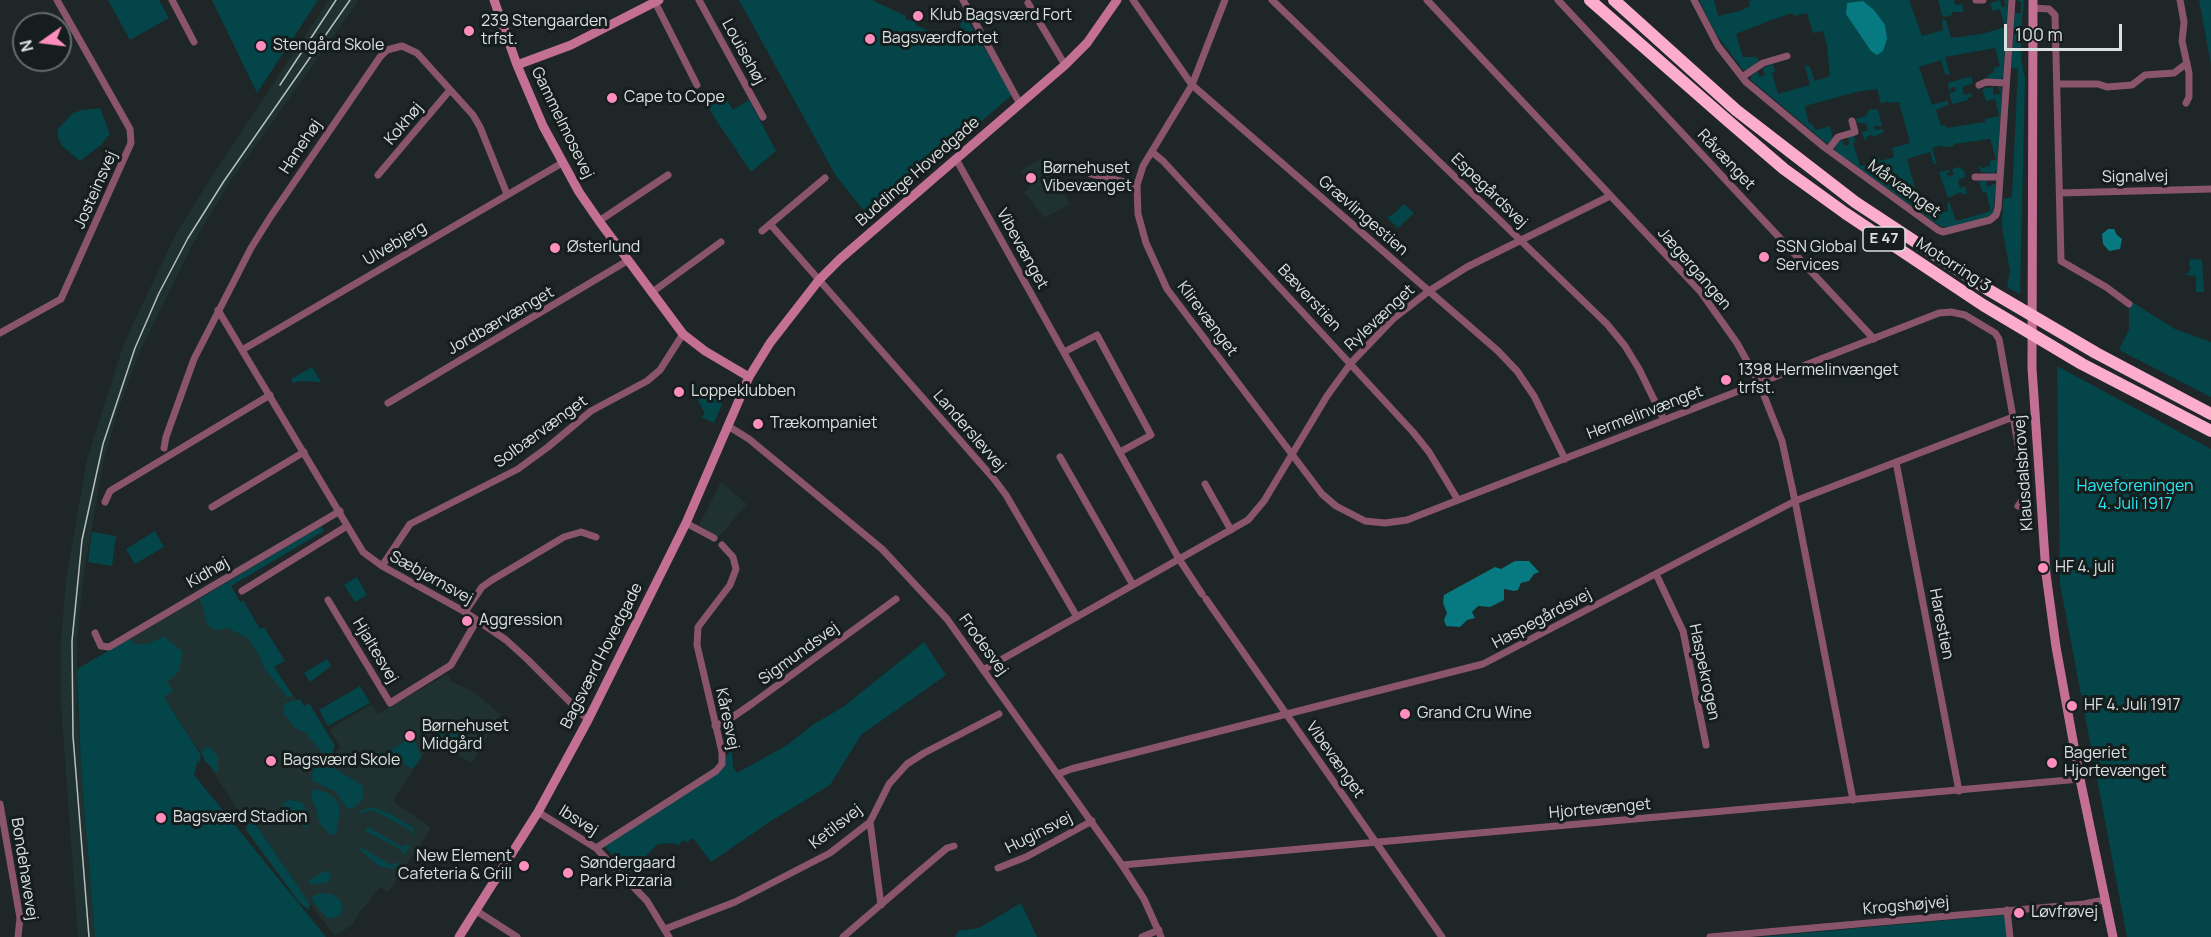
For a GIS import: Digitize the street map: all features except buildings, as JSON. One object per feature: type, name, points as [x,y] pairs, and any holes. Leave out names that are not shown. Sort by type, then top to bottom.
[{"type":"highway","name":"Motorring 3","points":[[1590,0],[1784,169],[1845,213],[1983,304],[2082,364],[2211,431]]},
{"type":"highway","name":"Motorring 3","points":[[1614,0],[1736,110],[1856,202],[1987,290],[2096,353],[2208,412]]},
{"type":"street","name":"Josteinsvej","points":[[0,333],[61,299],[131,143],[130,129],[57,0]]},
{"type":"street","points":[[171,0],[194,42]]},
{"type":"street","name":"Gammelmosevej","points":[[494,0],[535,109],[562,162],[599,221],[683,334],[705,351],[749,377]]},
{"type":"street","name":"Louisehøj","points":[[699,0],[763,117]]},
{"type":"street","points":[[963,0],[1020,104]]},
{"type":"street","name":"Buddinge Hovedgade","points":[[749,377],[770,343],[819,280],[840,259],[1065,65],[1087,43],[1117,0]]},
{"type":"street","name":"Grævlingestien","points":[[1133,0],[1192,85],[1498,351],[1517,371],[1534,396],[1564,459]]},
{"type":"street","name":"Klirevænget","points":[[1225,0],[1192,85],[1143,166],[1137,184],[1138,214],[1146,243],[1167,289],[1292,453]]},
{"type":"street","name":"Espegårdsvej","points":[[1272,0],[1607,324],[1625,346],[1639,369],[1664,420]]},
{"type":"street","name":"Jægergangen","points":[[1428,0],[1700,291],[1737,344],[1760,383],[1782,441],[1853,800]]},
{"type":"street","name":"Råvænget","points":[[1558,0],[1874,339]]},
{"type":"street","name":"Mårvænget","points":[[1694,0],[1718,46],[1742,77],[1827,150],[1938,230],[1950,231],[1990,220],[1996,215],[2000,177]]},
{"type":"street","points":[[1976,0],[1983,0]]},
{"type":"street","points":[[1975,177],[2000,177],[2012,0]]},
{"type":"street","points":[[2180,0],[2184,22],[2182,41],[2187,63],[2189,97],[2186,103]]},
{"type":"street","points":[[517,66],[566,47],[652,2],[697,85]]},
{"type":"street","points":[[1028,3],[1065,65]]},
{"type":"street","points":[[2033,4],[2049,9],[2055,15],[2061,261],[2106,287],[2129,304]]},
{"type":"street","name":"Klausdalsbrovej","points":[[2033,4],[2032,368],[2049,600],[2080,779],[2113,937]]},
{"type":"street","name":"Hanehøj","points":[[164,448],[166,436],[194,359],[218,310],[271,216],[380,57],[395,46],[417,52],[473,115],[507,194]]},
{"type":"street","points":[[1742,77],[1763,63],[1787,56]]},
{"type":"street","points":[[2057,84],[2098,84],[2107,87],[2132,85],[2145,75],[2174,73],[2187,63]]},
{"type":"street","points":[[1979,84],[2006,83]]},
{"type":"street","name":"Kokhøj","points":[[378,175],[450,90]]},
{"type":"street","points":[[1827,150],[1838,137],[1855,132],[1852,121]]},
{"type":"street","name":"Bæverstien","points":[[1152,152],[1351,363],[1429,452],[1458,500]]},
{"type":"street","name":"Vibevænget","points":[[956,159],[1179,559],[1442,937]]},
{"type":"street","name":"Ulvebjerg","points":[[242,350],[562,162]]},
{"type":"street","points":[[1091,174],[1137,184]]},
{"type":"street","points":[[599,221],[668,175]]},
{"type":"street","points":[[762,231],[825,178]]},
{"type":"street","name":"Signalvej","points":[[2060,193],[2211,189]]},
{"type":"street","name":"Rylevænget","points":[[983,670],[1231,530],[1257,511],[1327,396],[1351,363],[1378,333],[1429,291],[1467,267],[1610,196]]},
{"type":"street","name":"Landerslevvej","points":[[770,224],[994,479],[1006,495],[1077,617]]},
{"type":"street","points":[[651,293],[721,242]]},
{"type":"street","name":"Jordbærvænget","points":[[388,403],[627,261]]},
{"type":"street","name":"Sæbjørnsvej","points":[[218,310],[363,552],[382,566],[477,620],[527,659],[588,720]]},
{"type":"street","name":"Hermelinvænget","points":[[1292,453],[1323,494],[1336,506],[1365,521],[1385,523],[1407,520],[1939,314],[1951,312],[1965,315],[1995,333],[1999,339],[2021,461],[2023,499],[2018,506]]},
{"type":"street","name":"Solbærvænget","points":[[382,566],[410,524],[518,469],[591,411],[647,381],[660,370],[683,334]]},
{"type":"street","points":[[1064,352],[1097,335],[1151,435],[1120,452]]},
{"type":"street","name":"Bagsværd Hovedgade","points":[[459,937],[538,812],[588,720],[686,523],[749,377]]},
{"type":"street","points":[[105,502],[110,491],[270,395]]},
{"type":"street","name":"Haspegårdsvej","points":[[1058,774],[1483,664],[1795,501],[2013,417]]},
{"type":"street","name":"Frodesvej","points":[[728,426],[750,439],[882,549],[947,619],[1092,821],[1144,899],[1160,933],[1142,937]]},
{"type":"street","points":[[212,507],[304,452]]},
{"type":"street","points":[[1060,457],[1133,585]]},
{"type":"street","name":"Harestien","points":[[1896,462],[1959,791]]},
{"type":"street","points":[[1205,484],[1231,530]]},
{"type":"street","name":"Kidhøj","points":[[95,633],[101,646],[109,647],[340,511]]},
{"type":"street","points":[[686,523],[714,538]]},
{"type":"street","points":[[242,591],[347,526]]},
{"type":"street","points":[[465,612],[482,587],[564,537],[580,532],[596,537]]},
{"type":"street","name":"Kåresvej","points":[[596,848],[716,771],[722,764],[722,752],[697,645],[698,627],[730,585],[736,569],[733,557],[722,545]]},
{"type":"street","name":"Haspekrogen","points":[[1656,574],[1683,631],[1706,745]]},
{"type":"street","name":"Sigmundsvej","points":[[715,726],[727,721],[753,703],[896,599]]},
{"type":"street","name":"Hjaltesvej","points":[[328,600],[390,703],[451,665],[477,620]]},
{"type":"street","name":"Ketilsvej","points":[[665,929],[735,902],[831,853],[870,822],[889,784],[907,764],[999,714]]},
{"type":"street","name":"Hjortevænget","points":[[1122,865],[2080,779]]},
{"type":"street","name":"Bondehavevej","points":[[0,804],[20,918],[18,937]]},
{"type":"street","name":"Ibsvej","points":[[538,812],[596,848],[647,901],[669,937]]},
{"type":"street","name":"Huginsvej","points":[[998,868],[1026,857],[1092,821]]},
{"type":"street","points":[[870,822],[881,906]]},
{"type":"street","points":[[843,937],[947,848],[954,846]]},
{"type":"street","name":"Krogshøjvej","points":[[1710,937],[2084,904],[2104,900]]},
{"type":"street","points":[[475,910],[518,937]]},
{"type":"street","points":[[2007,910],[2010,937]]},
{"type":"shaded area","points":[[329,0],[359,0],[229,183],[194,242],[140,351],[119,407],[103,463],[83,580],[77,641],[77,704],[95,937],[78,937],[61,705],[61,640],[66,580],[87,459],[124,343],[177,232]]},
{"type":"shaded area","points":[[1863,1],[1874,10],[1885,25],[1887,39],[1883,51],[1877,55],[1871,51],[1846,14],[1847,3]]},
{"type":"shaded area","points":[[1043,157],[1070,204],[1044,218],[1024,192],[1030,187],[1021,171]]},
{"type":"shaded area","points":[[2108,229],[2114,229],[2122,239],[2120,249],[2109,251],[2103,244],[2102,234]]},
{"type":"shaded area","points":[[721,482],[747,504],[718,538],[699,525]]},
{"type":"shaded area","points":[[1515,561],[1529,561],[1539,572],[1534,574],[1529,581],[1521,583],[1518,590],[1504,589],[1504,600],[1490,607],[1478,606],[1472,612],[1475,618],[1467,620],[1460,627],[1446,626],[1444,620],[1447,613],[1443,603],[1444,595],[1495,567],[1501,569]]},
{"type":"shaded area","name":"Bagsværd Skole","points":[[219,587],[336,758],[336,752],[340,747],[330,730],[336,725],[372,704],[378,714],[447,674],[452,682],[469,689],[501,714],[472,763],[431,742],[393,801],[431,828],[388,892],[380,887],[353,924],[335,936],[310,904],[251,817],[246,813],[240,813],[127,640]]},
{"type":"green space","points":[[108,0],[159,0],[169,18],[130,40]]},
{"type":"green space","name":"Stengård Skole","points":[[212,0],[318,0],[257,93]]},
{"type":"green space","points":[[739,0],[872,0],[906,16],[905,19],[916,22],[915,24],[928,31],[957,43],[963,12],[1012,95],[869,217],[836,176]]},
{"type":"green space","points":[[1699,0],[1714,0],[1718,16],[1740,11],[1750,6],[1749,1],[1752,0],[1909,0],[1922,36],[1943,30],[1942,19],[1946,20],[1951,38],[1982,34],[2005,27],[2000,9],[1992,11],[1990,3],[2000,0],[2002,7],[2006,6],[2004,0],[2008,0],[2003,77],[2000,80],[1989,79],[1987,75],[2000,66],[1995,48],[1945,57],[1950,75],[1945,74],[1941,60],[1919,67],[1932,105],[1948,100],[1948,105],[1936,110],[1941,126],[1945,125],[1946,128],[1985,122],[1985,119],[1999,116],[1995,99],[1986,101],[1982,89],[1993,87],[1994,95],[2001,93],[1999,86],[2002,89],[1997,171],[1994,173],[1981,172],[1979,166],[1982,168],[1990,166],[1990,161],[1996,159],[1990,139],[1932,148],[1937,165],[1933,163],[1930,152],[1907,159],[1917,195],[1929,216],[1948,211],[1949,201],[1956,221],[1991,211],[1986,192],[1983,193],[1979,181],[1986,179],[1987,187],[1996,183],[1993,214],[1949,228],[1940,226],[1835,151],[1841,139],[1845,146],[1849,144],[1848,137],[1854,135],[1855,142],[1853,143],[1860,166],[1870,164],[1869,160],[1879,157],[1880,161],[1894,157],[1892,148],[1910,143],[1899,102],[1887,101],[1881,104],[1877,89],[1856,92],[1805,106],[1809,124],[1812,124],[1816,130],[1830,126],[1833,138],[1826,143],[1751,80],[1751,76],[1758,71],[1759,77],[1765,75],[1762,68],[1773,64],[1775,72],[1772,73],[1778,94],[1810,85],[1806,65],[1810,67],[1815,81],[1830,76],[1827,45],[1823,31],[1813,33],[1807,13],[1794,16],[1793,13],[1736,34],[1743,57],[1757,57],[1759,61],[1747,70],[1743,70],[1716,34]]},
{"type":"green space","points":[[1938,0],[1954,0],[1955,5],[1962,4],[1964,12],[1952,12],[1952,15],[1945,17],[1942,15]]},
{"type":"green space","points":[[2016,0],[2024,0],[2021,33],[2021,57],[2025,79],[2020,294],[2007,287],[2010,271],[2002,227],[2003,199],[2012,197],[2018,69],[2011,68],[2015,13],[2021,13],[2021,2]]},
{"type":"green space","points":[[2199,0],[2211,0],[2211,65]]},
{"type":"green space","points":[[1971,76],[1973,83],[1962,87],[1964,95],[1971,93],[1972,97],[1952,103],[1949,93],[1956,91],[1955,87],[1950,88],[1949,91],[1948,83]]},
{"type":"green space","points":[[724,95],[733,110],[749,100],[776,151],[751,172],[706,103]]},
{"type":"green space","points":[[100,108],[110,134],[101,145],[80,161],[62,146],[58,137],[58,129],[73,113]]},
{"type":"green space","points":[[1869,110],[1878,110],[1882,126],[1874,126],[1875,130],[1883,129],[1884,132],[1873,137],[1872,135],[1867,136],[1864,140],[1862,132],[1868,130],[1866,123],[1858,123],[1856,119],[1866,116]]},
{"type":"green space","points":[[1959,167],[1964,171],[1966,177],[1958,180],[1960,188],[1965,186],[1967,193],[1962,195],[1961,192],[1948,198],[1939,172],[1949,170],[1948,177],[1954,175],[1952,169]]},
{"type":"green space","points":[[1404,204],[1414,213],[1398,228],[1387,218]]},
{"type":"green space","points":[[2190,259],[2202,260],[2204,292],[2196,292],[2196,274],[2186,275],[2191,268]]},
{"type":"green space","points":[[2132,302],[2175,329],[2211,342],[2211,397],[2119,350],[2129,329],[2129,309]]},
{"type":"green space","name":"Haveforeningen 4. Juli 1917","points":[[2057,366],[2211,449],[2211,937],[2127,937],[2060,584]]},
{"type":"green space","points":[[312,367],[321,382],[293,383],[291,379]]},
{"type":"green space","points":[[699,386],[723,402],[714,423],[701,417],[705,414],[692,389]]},
{"type":"green space","points":[[321,526],[324,531],[231,586],[240,602],[243,600],[260,629],[264,627],[285,661],[274,667],[293,696],[287,697],[264,668],[249,639],[228,628],[214,630],[207,624],[199,599]]},
{"type":"green space","points":[[155,531],[164,547],[135,564],[126,549]]},
{"type":"green space","points":[[92,532],[116,536],[112,566],[88,562]]},
{"type":"green space","points":[[357,577],[367,595],[355,602],[344,585]]},
{"type":"green space","name":"Bagsværd Stadion","points":[[166,636],[167,641],[183,652],[179,671],[167,682],[173,691],[164,697],[201,755],[199,763],[196,760],[194,775],[326,937],[95,937],[81,768],[77,669],[129,639],[135,644],[147,644]]},
{"type":"green space","points":[[924,642],[946,675],[861,735],[830,785],[771,821],[711,862],[693,838],[687,842],[683,840],[679,845],[658,844],[629,873],[604,846],[724,768],[725,757],[732,750],[733,767],[737,773],[787,745],[814,724],[843,707]]},
{"type":"green space","points":[[327,659],[331,666],[310,682],[304,673]]},
{"type":"green space","points":[[360,686],[370,703],[328,726],[319,710]]},
{"type":"green space","points":[[300,699],[304,706],[309,703],[335,746],[330,758],[325,757],[306,733],[295,728],[283,713],[285,703]]},
{"type":"green space","points":[[451,724],[460,739],[453,753],[431,742],[430,736]]},
{"type":"green space","points":[[408,739],[414,739],[421,757],[413,769],[385,754]]},
{"type":"green space","points":[[204,747],[210,747],[218,756],[218,772],[205,761],[202,753]]},
{"type":"green space","points":[[379,751],[389,760],[390,765],[381,769],[378,761],[370,757]]},
{"type":"green space","points":[[332,762],[333,768],[362,785],[364,798],[353,808],[348,809],[335,791],[313,781],[315,766]]},
{"type":"green space","points":[[314,789],[328,793],[338,802],[340,812],[336,834],[331,835],[319,823],[311,794]]},
{"type":"green space","points":[[289,800],[301,802],[305,807],[310,822],[306,829],[289,808],[283,812],[281,809]]},
{"type":"green space","points":[[372,807],[391,814],[413,828],[415,838],[410,830],[375,811],[360,814],[358,812]]},
{"type":"green space","points":[[240,813],[246,813],[251,817],[310,904],[309,910],[299,902],[246,830],[247,825]]},
{"type":"green space","points":[[368,827],[402,847],[407,844],[410,846],[404,856],[402,850],[365,831]]},
{"type":"green space","points":[[361,847],[391,865],[395,862],[399,864],[394,869],[379,866],[359,849]]},
{"type":"green space","points":[[326,870],[331,875],[328,883],[310,884],[310,880]]},
{"type":"green space","points":[[320,893],[332,894],[340,900],[343,908],[340,915],[331,919],[326,917],[312,897]]},
{"type":"green space","points":[[1021,903],[1037,937],[955,937],[958,931],[979,928]]},
{"type":"green space","points":[[2004,915],[2007,937],[1760,937]]},
{"type":"tram line","points":[[280,85],[336,0]]},
{"type":"tram line","points":[[89,937],[73,736],[72,641],[82,540],[103,444],[135,348],[159,293],[188,238],[224,181],[350,0]]},
{"type":"place","name":"Klub Bagsværd Fort","points":[[918,16]]},
{"type":"place","name":"239 Stengaarden trfst.","points":[[469,31]]},
{"type":"place","name":"Bagsværdfortet","points":[[870,39]]},
{"type":"place","name":"Stengård Skole","points":[[261,46]]},
{"type":"place","name":"Cape to Cope","points":[[612,98]]},
{"type":"place","name":"Børnehuset Vibevænget","points":[[1031,178]]},
{"type":"place","name":"Østerlund","points":[[555,248]]},
{"type":"place","name":"SSN Global Services","points":[[1764,257]]},
{"type":"place","name":"1398 Hermelinvænget trfst.","points":[[1726,380]]},
{"type":"place","name":"Loppeklubben","points":[[679,392]]},
{"type":"place","name":"Trækompaniet","points":[[758,424]]},
{"type":"place","name":"HF 4. juli","points":[[2043,568]]},
{"type":"place","name":"Aggression","points":[[467,621]]},
{"type":"place","name":"HF 4. Juli 1917","points":[[2072,706]]},
{"type":"place","name":"Grand Cru Wine","points":[[1405,714]]},
{"type":"place","name":"Børnehuset Midgård","points":[[410,736]]},
{"type":"place","name":"Bagsværd Skole","points":[[271,761]]},
{"type":"place","name":"Bageriet Hjortevænget","points":[[2052,763]]},
{"type":"place","name":"Bagsværd Stadion","points":[[161,818]]},
{"type":"place","name":"New Element Cafeteria & Grill","points":[[524,866]]},
{"type":"place","name":"Søndergaard Park Pizzaria","points":[[568,873]]},
{"type":"place","name":"Løvfrøvej","points":[[2019,913]]}]
